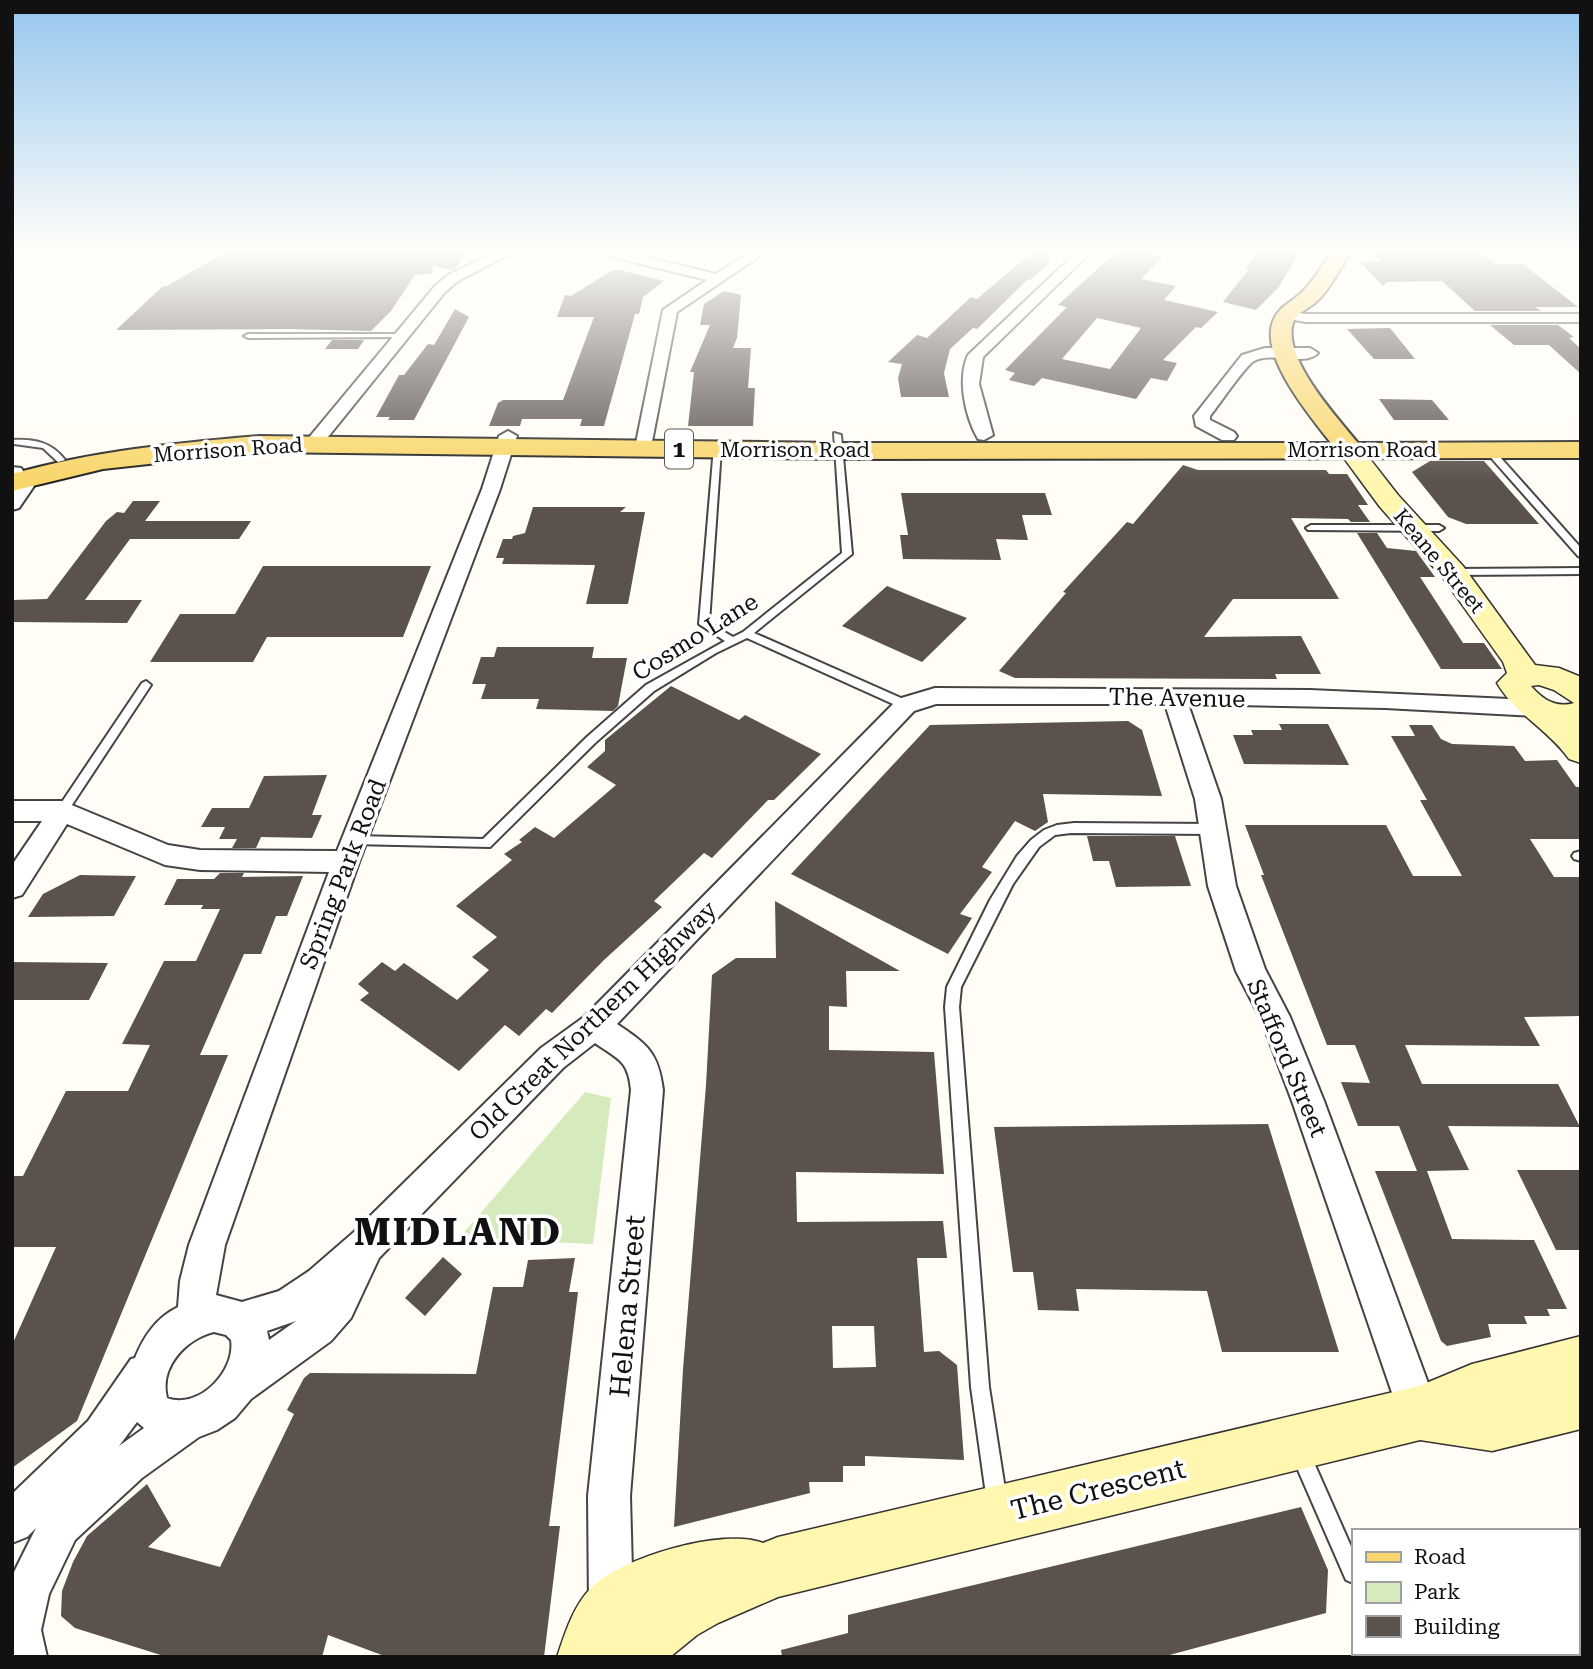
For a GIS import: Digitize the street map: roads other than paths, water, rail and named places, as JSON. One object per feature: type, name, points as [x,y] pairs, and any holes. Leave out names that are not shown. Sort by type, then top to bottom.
[{"type":"main road","points":[[1287,327],[1280,334],[1283,352],[1360,440]]},
{"type":"main road","points":[[1303,327],[1310,353],[1323,376]]},
{"type":"main road","name":"Morrison Road","points":[[15,477],[61,460],[190,439],[263,435],[317,440]]},
{"type":"main road","name":"Morrison Road","points":[[645,441],[717,449],[984,435],[1228,436],[1360,440],[1489,450],[1581,450]]},
{"type":"main road","name":"Morrison Road","points":[[15,477],[185,449],[317,440],[838,443],[1581,437]]},
{"type":"street","points":[[317,440],[410,327]]},
{"type":"street","points":[[645,441],[667,327]]},
{"type":"street","points":[[984,435],[969,377],[970,365],[976,355],[1005,327]]},
{"type":"street","points":[[1228,436],[1208,427],[1202,422],[1202,416],[1247,358],[1265,353],[1310,353]]},
{"type":"street","name":"Keane Street","points":[[1360,440],[1426,528],[1558,688]]},
{"type":"street","name":"Spring Park Road","points":[[196,1317],[198,1281],[207,1245],[350,851],[492,489],[506,441]]},
{"type":"street","points":[[12,504],[22,494],[25,486],[15,477]]},
{"type":"street","points":[[1540,710],[1567,716],[1558,688]]},
{"type":"street","name":"Keane Street","points":[[1540,710],[1518,693],[1558,688]]},
{"type":"street","name":"The Avenue","points":[[1450,702],[1558,688]]},
{"type":"street","name":"The Avenue","points":[[906,705],[935,696],[1174,697],[1450,702],[1540,710]]},
{"type":"street","name":"Stafford Street","points":[[1174,697],[1208,799],[1222,886],[1251,971],[1275,1017],[1303,1089],[1419,1413]]},
{"type":"street","name":"Old Great Northern Highway","points":[[242,1321],[288,1306],[322,1284],[367,1245],[552,1058],[595,1026],[906,705]]},
{"type":"street","points":[[1540,710],[1570,735],[1581,751]]},
{"type":"street","points":[[12,810],[62,811],[165,855],[200,860],[350,851]]},
{"type":"street","points":[[12,887],[62,811]]},
{"type":"street","name":"Helena Street","points":[[595,1026],[633,1052],[644,1066],[647,1090],[609,1496],[617,1643]]},
{"type":"street","name":"Old Great Northern Highway","points":[[238,1386],[318,1328],[338,1305],[367,1245]]},
{"type":"street","name":"Old Great Northern Highway","points":[[25,1657],[19,1630],[27,1590],[60,1525],[128,1464],[187,1421],[203,1416],[221,1405],[238,1386],[249,1367],[252,1352],[250,1337],[242,1321],[225,1313],[196,1317]]},
{"type":"street","points":[[12,1522],[71,1470],[111,1427],[131,1400],[159,1348],[172,1332],[196,1317]]},
{"type":"street","name":"The Crescent","points":[[617,1643],[712,1595],[778,1567],[1419,1413],[1472,1391],[1581,1363]]},
{"type":"street","points":[[148,1367],[145,1385],[151,1408],[159,1416],[171,1421],[187,1421]]},
{"type":"street","name":"The Crescent","points":[[1419,1413],[1492,1423],[1581,1402]]},
{"type":"lane","points":[[248,336],[403,336]]},
{"type":"lane","points":[[14,442],[50,446],[61,460]]},
{"type":"lane","name":"Cosmo Lane","points":[[350,851],[486,844],[591,740],[650,688],[747,634],[846,554],[838,443]]},
{"type":"lane","points":[[717,449],[704,624],[733,641]]},
{"type":"lane","points":[[1489,450],[1581,554]]},
{"type":"lane","points":[[1311,528],[1426,528]]},
{"type":"lane","points":[[1463,572],[1581,572]]},
{"type":"lane","points":[[747,634],[906,705]]},
{"type":"lane","points":[[62,811],[146,685]]},
{"type":"lane","points":[[999,1513],[980,1387],[952,1007],[954,988],[1012,873],[1046,834],[1058,829],[1074,828],[1213,829]]},
{"type":"lane","points":[[1294,1441],[1352,1571]]},
{"type":"district","name":"MIDLAND","points":[[458,1232]]}]
